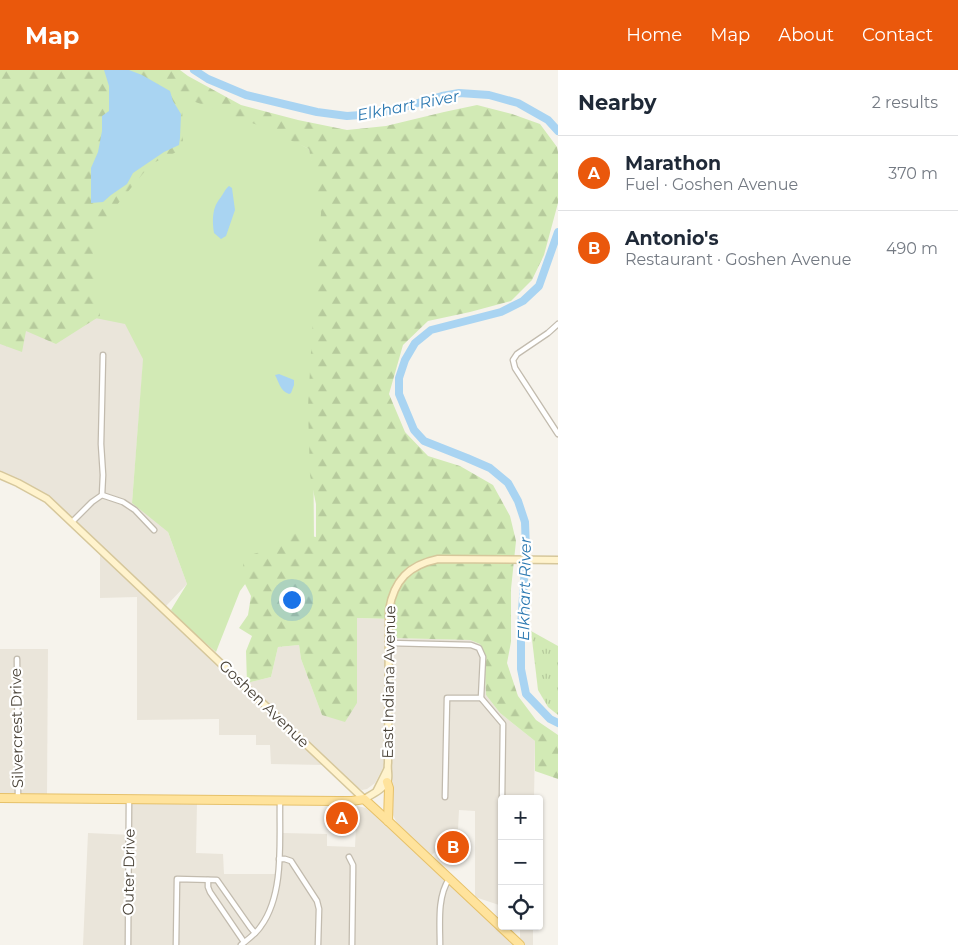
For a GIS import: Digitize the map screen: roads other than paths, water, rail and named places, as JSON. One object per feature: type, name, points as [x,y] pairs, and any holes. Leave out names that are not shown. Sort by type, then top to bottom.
[{"type":"main road","points":[[387,782],[389,788],[388,821]]},
{"type":"main road","points":[[0,798],[352,801],[364,799]]},
{"type":"main road","name":"Goshen Avenue","points":[[364,799],[498,924]]},
{"type":"main road","name":"Goshen Avenue","points":[[504,930],[520,945]]},
{"type":"street","points":[[558,324],[518,354],[513,360],[515,368],[558,434]]},
{"type":"street","points":[[102,495],[103,355]]},
{"type":"street","name":"Goshen Avenue","points":[[0,475],[47,499],[364,799]]},
{"type":"street","points":[[72,522],[102,495]]},
{"type":"street","points":[[102,495],[123,502],[135,510],[154,530]]},
{"type":"street","name":"East Indiana Avenue","points":[[364,799],[384,787],[388,776],[389,617],[390,603],[397,584],[409,571],[425,562],[438,559],[558,560]]},
{"type":"street","points":[[389,643],[470,645],[478,648],[482,657],[481,698],[503,724],[502,795]]},
{"type":"street","name":"Silvercrest Drive","points":[[16,659],[18,798]]},
{"type":"street","points":[[446,797],[447,698],[481,698]]},
{"type":"street","name":"East Indiana Avenue","points":[[377,790],[387,770]]},
{"type":"street","name":"Outer Drive","points":[[128,945],[129,799]]},
{"type":"street","points":[[208,880],[210,892],[243,944],[265,921],[275,894],[278,880],[280,800]]},
{"type":"street","points":[[350,857],[353,865],[352,945]]},
{"type":"street","points":[[279,858],[291,861],[317,901],[319,909],[318,945]]},
{"type":"street","points":[[176,945],[177,879],[217,880],[255,933]]},
{"type":"street","points":[[440,945],[442,899],[449,879]]},
{"type":"water","points":[[104,70],[129,70],[170,91],[173,101],[181,114],[180,138],[179,145],[164,152],[133,173],[127,184],[103,202],[91,203],[91,168],[98,152],[102,131],[102,116],[109,111],[109,86]]},
{"type":"water","points":[[229,186],[232,188],[235,210],[226,236],[221,239],[214,233],[213,214],[218,201]]},
{"type":"water","points":[[279,374],[294,380],[291,393],[286,393],[282,389],[275,375]]},
{"type":"waterway","name":"Elkhart River","points":[[194,70],[208,79],[246,95],[317,112],[347,116],[375,114],[459,93],[489,95],[518,103],[548,120],[558,131]]},
{"type":"waterway","name":"Elkhart River","points":[[558,232],[539,286],[523,301],[501,312],[431,330],[415,343],[405,360],[399,378],[399,394],[414,430],[424,441],[490,468],[508,483],[518,501],[525,522],[526,550],[521,627],[521,669],[526,694],[550,719],[558,723]]},
{"type":"place","name":"Marathon","points":[[342,818]]},
{"type":"place","name":"Antonio's","points":[[453,847]]}]
